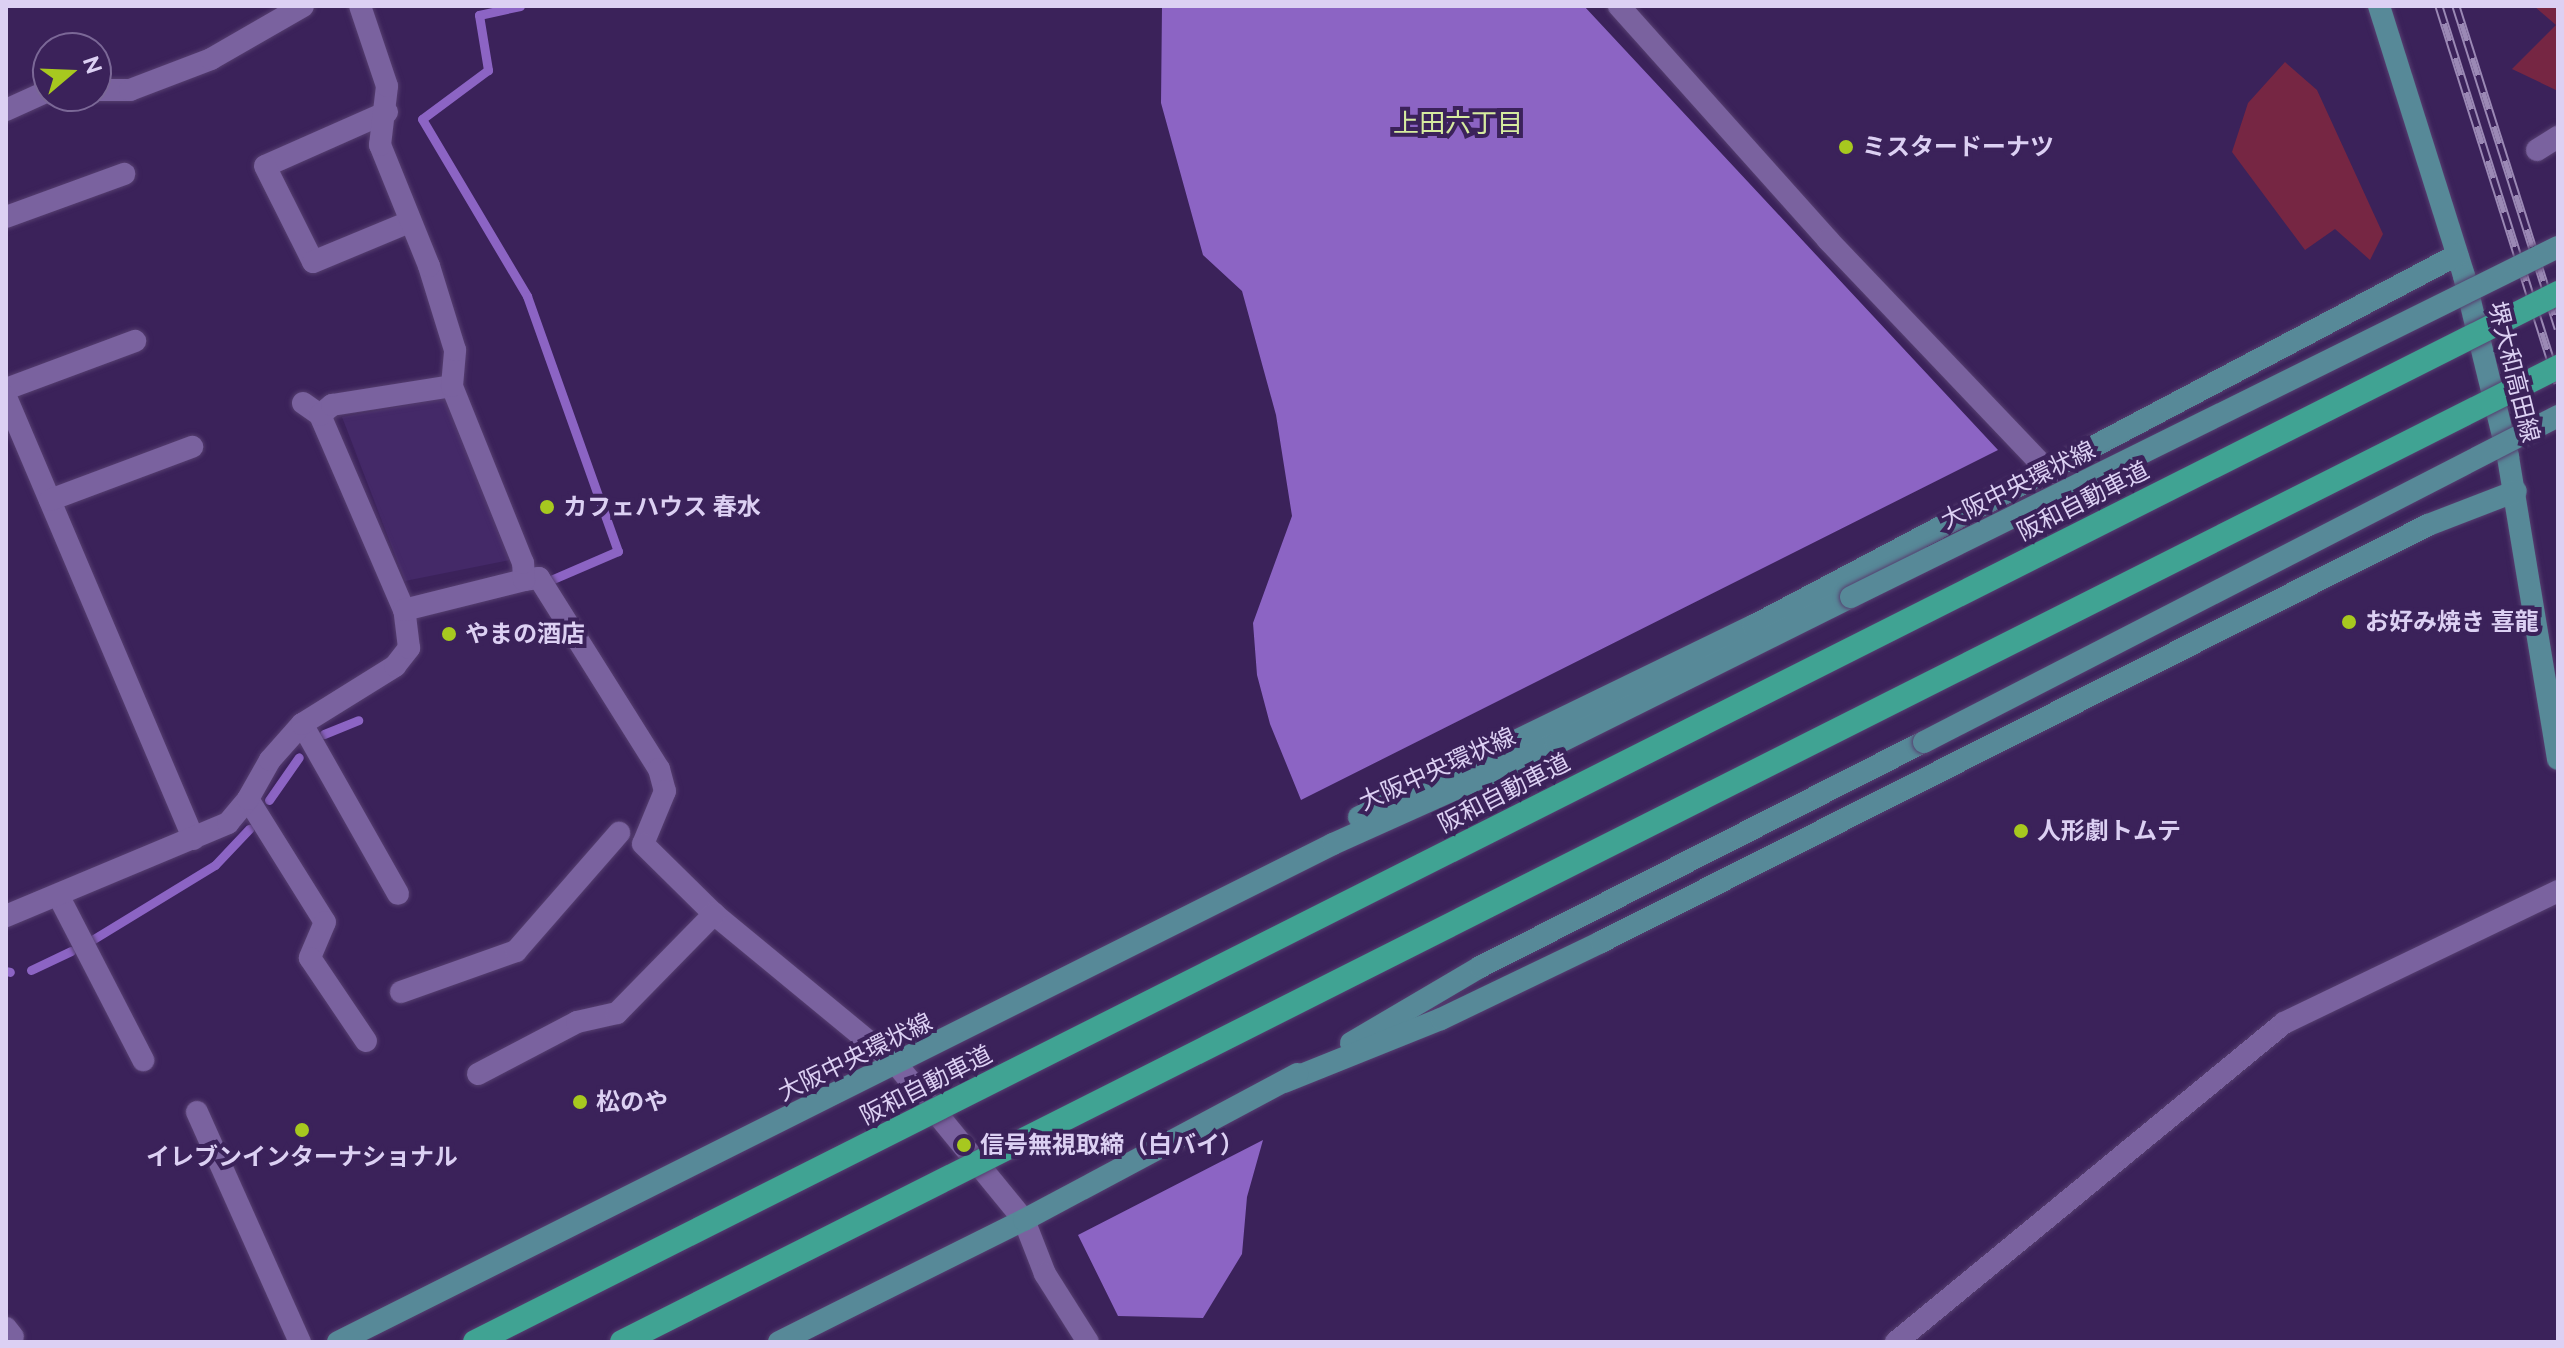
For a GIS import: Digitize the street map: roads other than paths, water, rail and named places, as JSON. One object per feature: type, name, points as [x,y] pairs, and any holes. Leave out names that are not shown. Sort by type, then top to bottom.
[{"type":"highway","name":"阪和自動車道","points":[[475,1342],[2558,293]]},
{"type":"highway","points":[[622,1342],[2558,367]]},
{"type":"main road","name":"堺大和高田線","points":[[2379,6],[2457,255],[2516,491],[2558,759]]},
{"type":"main road","name":"大阪中央環状線","points":[[338,1342],[897,1065],[1333,844],[1556,744],[2558,247]]},
{"type":"main road","points":[[1197,914],[1305,843],[1753,626],[2050,473],[2457,255]]},
{"type":"main road","points":[[779,1342],[1024,1220],[1284,1082],[1480,967],[2558,416]]},
{"type":"main road","points":[[1284,1082],[1441,1019],[1601,942],[2428,525],[2516,491]]},
{"type":"street","points":[[112,90],[130,90],[211,59],[303,6]]},
{"type":"street","points":[[360,6],[387,86],[387,112],[380,145],[455,350],[452,386],[523,563],[524,580]]},
{"type":"street","points":[[1619,6],[1828,240],[2050,473]]},
{"type":"street","points":[[6,110],[32,98]]},
{"type":"street","points":[[387,112],[265,166],[313,262],[409,222]]},
{"type":"street","points":[[2537,150],[2558,137]]},
{"type":"street","points":[[6,217],[124,174]]},
{"type":"street","points":[[6,389],[135,341]]},
{"type":"street","points":[[6,916],[228,823],[248,799],[270,760],[302,724],[395,666],[409,648],[404,610],[312,409],[452,386]]},
{"type":"street","points":[[6,397],[194,839]]},
{"type":"street","points":[[50,500],[192,447]]},
{"type":"street","points":[[404,610],[539,578],[659,769],[665,791],[643,844],[714,914],[897,1065],[1024,1220],[1045,1274],[1088,1342]]},
{"type":"street","points":[[302,724],[398,894]]},
{"type":"street","points":[[248,799],[325,922],[310,958],[366,1041]]},
{"type":"street","points":[[401,992],[516,951],[619,833]]},
{"type":"street","points":[[1896,1342],[2284,1023],[2558,891]]},
{"type":"street","points":[[58,895],[143,1060]]},
{"type":"street","points":[[478,1074],[577,1022],[617,1013],[714,914]]},
{"type":"street","points":[[197,1112],[300,1342]]},
{"type":"waterway","points":[[520,6],[479,15],[488,70],[422,119],[527,296],[618,551],[553,579]]},
{"type":"waterway","points":[[324,734],[358,720]]},
{"type":"waterway","points":[[269,800],[299,757]]},
{"type":"waterway","points":[[92,940],[215,865],[249,829]]},
{"type":"waterway","points":[[31,970],[71,951]]},
{"type":"waterway","points":[[6,971],[10,972]]},
{"type":"railway","points":[[2439,6],[2558,383]]},
{"type":"railway","points":[[2456,6],[2558,328]]},
{"type":"place","name":"ミスタードーナツ","points":[[1846,147]]},
{"type":"place","name":"カフェハウス 春水","points":[[547,507]]},
{"type":"place","name":"お好み焼き 喜龍","points":[[2349,622]]},
{"type":"place","name":"やまの酒店","points":[[449,634]]},
{"type":"place","name":"人形劇トムテ","points":[[2021,831]]},
{"type":"place","name":"松のや","points":[[580,1102]]},
{"type":"place","name":"イレブンインターナショナル","points":[[302,1130]]},
{"type":"place","name":"信号無視取締（白バイ）","points":[[964,1145]]},
{"type":"district","name":"上田六丁目","points":[[1458,124]]}]
